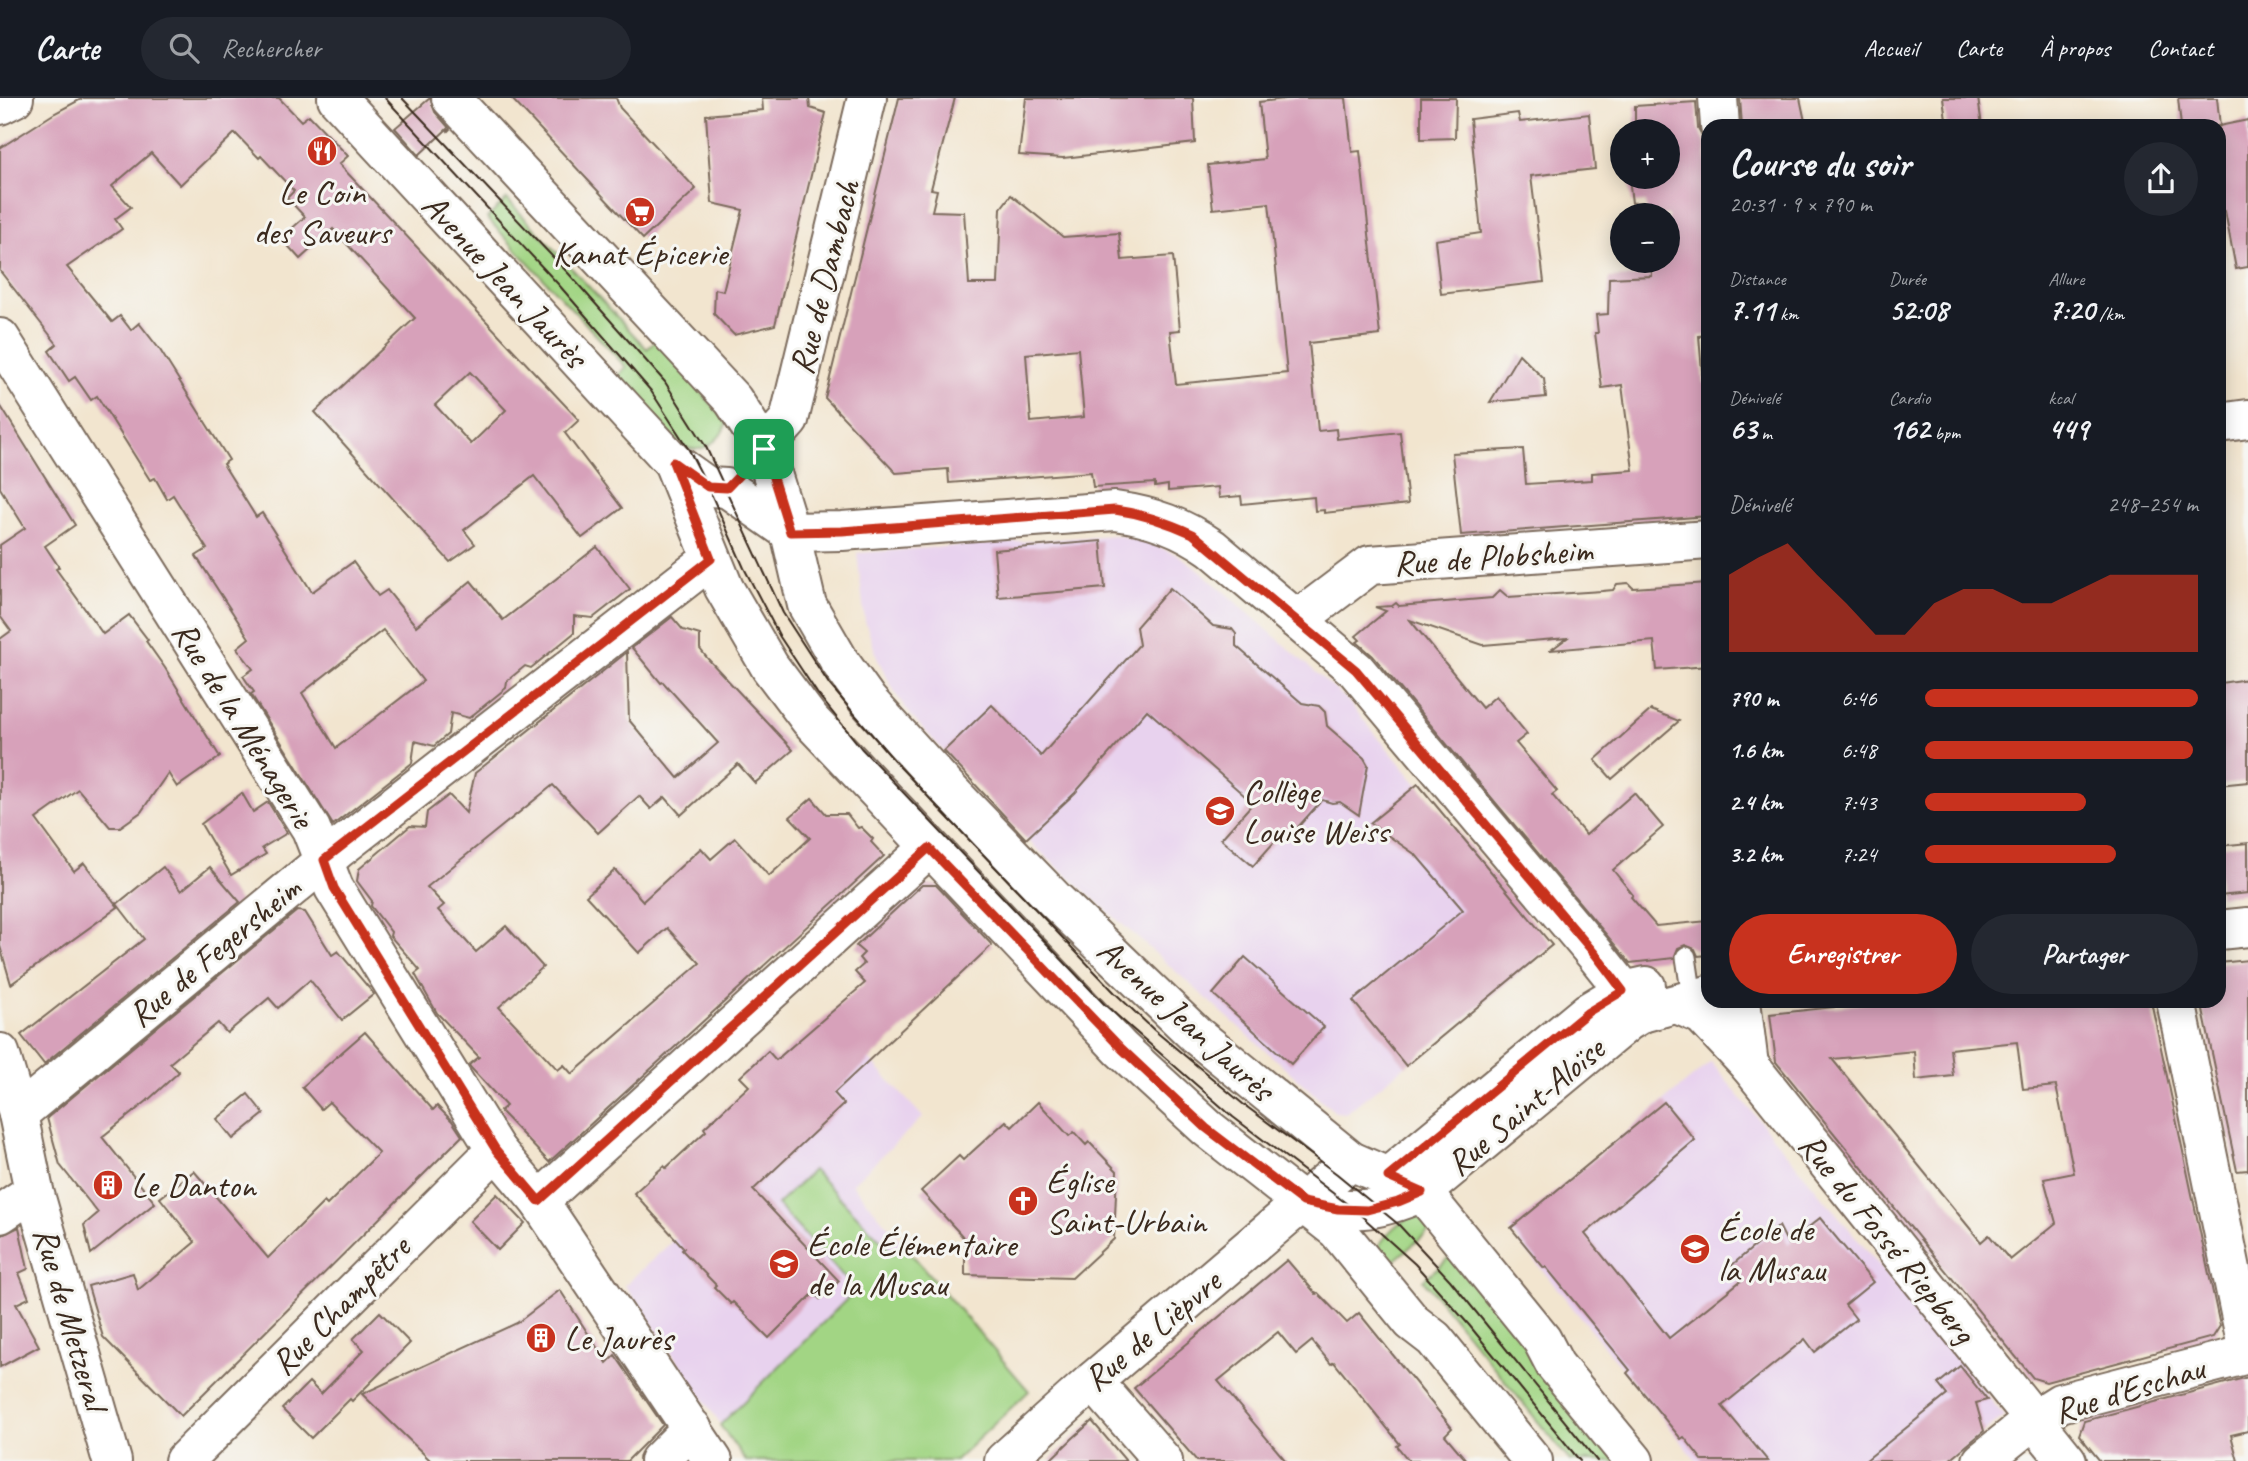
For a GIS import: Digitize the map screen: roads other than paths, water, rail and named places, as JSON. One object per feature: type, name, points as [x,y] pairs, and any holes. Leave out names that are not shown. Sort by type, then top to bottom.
[{"type":"street","points":[[0,104],[14,98]]},
{"type":"street","name":"Avenue Jean Jaurès","points":[[337,98],[673,462],[708,487],[727,488],[790,532]]},
{"type":"street","name":"Avenue Jean Jaurès","points":[[451,98],[733,400],[764,449],[790,532],[807,605],[846,671],[868,701],[1055,900],[1196,1035],[1351,1161],[1405,1184],[1542,1340],[1555,1365],[1634,1461]]},
{"type":"street","name":"Rue de Dambach","points":[[764,449],[789,420],[867,98]]},
{"type":"street","points":[[1718,98],[1720,119]]},
{"type":"street","name":"Rue de la Ménagerie","points":[[0,338],[311,829],[334,888],[496,1150],[539,1201],[713,1461]]},
{"type":"street","points":[[2226,422],[2248,419]]},
{"type":"street","points":[[727,488],[764,449]]},
{"type":"street","name":"Avenue Jean Jaurès","points":[[673,462],[724,588],[771,667],[810,720],[1122,1049],[1206,1128],[1337,1230],[1412,1322],[1434,1339],[1533,1461]]},
{"type":"street","points":[[790,532],[842,531],[1115,510],[1165,521],[1193,534],[1356,670],[1534,865],[1630,1009]]},
{"type":"street","name":"Rue de Plobsheim","points":[[1297,620],[1370,565],[1701,541]]},
{"type":"street","name":"Rue de Fegersheim","points":[[18,1114],[324,860],[711,559]]},
{"type":"street","points":[[539,1201],[929,848]]},
{"type":"street","points":[[2226,929],[2248,927]]},
{"type":"street","name":"Rue Saint-Aloïse","points":[[1303,1202],[1338,1209],[1367,1210],[1398,1202],[1405,1184],[1588,1012],[1630,1009],[1661,983],[1694,985]]},
{"type":"street","name":"Rue du Fossé Riepberg","points":[[1694,985],[1702,1015],[1749,1065],[2067,1461]]},
{"type":"street","points":[[1742,1008],[1749,1065]]},
{"type":"street","points":[[2177,1008],[2248,1353]]},
{"type":"street","name":"Rue de Metzeral","points":[[0,1053],[18,1114],[34,1191],[112,1461]]},
{"type":"street","name":"Rue Champêtre","points":[[184,1461],[496,1150]]},
{"type":"street","name":"Rue de Lièpvre","points":[[1004,1461],[1093,1381],[1351,1161]]},
{"type":"street","points":[[0,1214],[34,1191]]},
{"type":"street","name":"Rue d'Eschau","points":[[1982,1461],[2033,1420],[2060,1403],[2248,1353]]},
{"type":"street","points":[[1093,1381],[1163,1461]]},
{"type":"street","points":[[659,1461],[692,1428]]},
{"type":"tram line","points":[[385,98],[558,284],[651,391],[689,450],[744,568],[780,637],[817,693],[861,748],[1105,1005],[1233,1117],[1355,1210],[1415,1264],[1469,1325],[1580,1461]]},
{"type":"tram line","points":[[402,98],[569,274],[665,382],[706,447],[783,613],[829,684],[898,765],[1116,994],[1154,1030],[1243,1104],[1337,1174],[1398,1224],[1450,1280],[1597,1461]]},
{"type":"place","name":"Le Coin des Saveurs","points":[[322,151]]},
{"type":"place","name":"Kanat Épicerie","points":[[640,212]]},
{"type":"place","name":"Collège Louise Weiss","points":[[1220,811]]},
{"type":"place","name":"Le Danton","points":[[108,1185]]},
{"type":"place","name":"Église Saint-Urbain","points":[[1023,1201]]},
{"type":"place","name":"École de la Musau","points":[[1695,1249]]},
{"type":"place","name":"École Élémentaire de la Musau","points":[[784,1264]]},
{"type":"place","name":"Le Jaurès","points":[[541,1338]]}]
